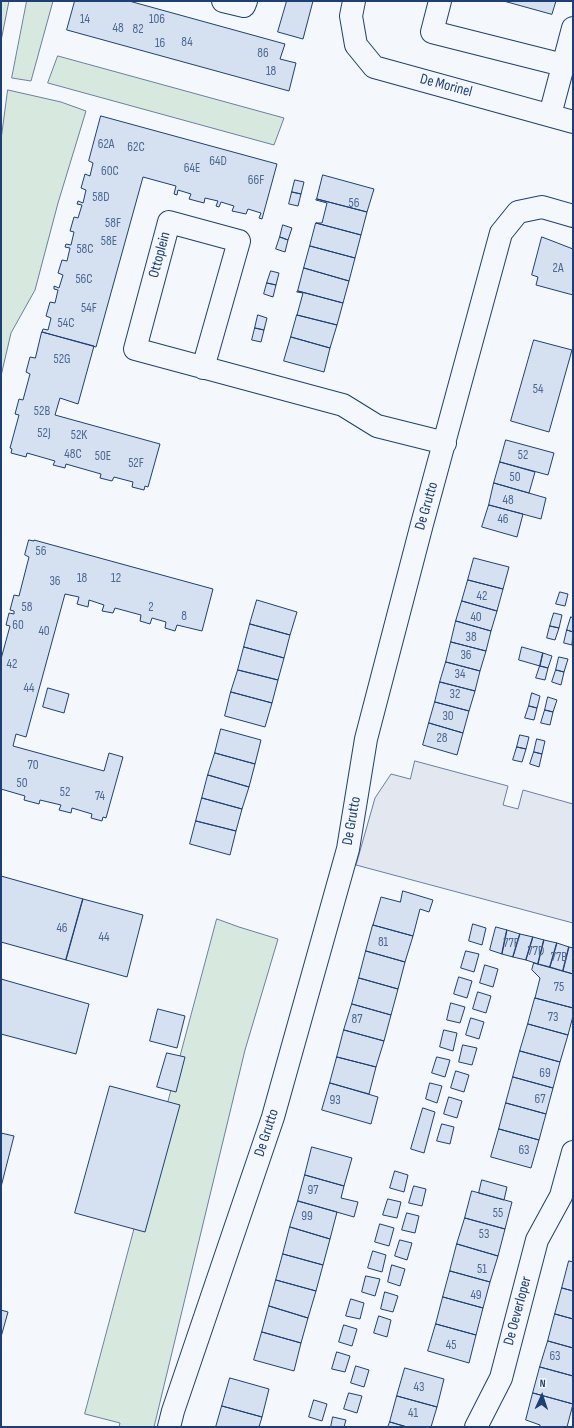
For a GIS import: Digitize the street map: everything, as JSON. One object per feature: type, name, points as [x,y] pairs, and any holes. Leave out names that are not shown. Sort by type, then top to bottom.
[{"type":"street","points":[[223,1],[244,6],[246,1]]},
{"type":"street","points":[[440,1],[432,32],[563,65]]},
{"type":"street","name":"De Morinel","points":[[352,8],[356,45],[374,67],[573,122]]},
{"type":"street","points":[[550,115],[573,28]]},
{"type":"street","name":"De Grutto","points":[[169,1427],[173,1411],[273,1117],[348,849],[366,739],[422,524],[501,233],[518,212],[542,207],[573,216]]},
{"type":"street","name":"Ottoplein","points":[[203,368],[239,241],[169,222],[135,349],[203,368],[342,405],[377,426],[445,443]]},
{"type":"street","name":"De Oeverloper","points":[[476,1427],[501,1378],[537,1240],[561,1196],[573,1152]]},
{"type":"shaded area","points":[[1,1],[9,1],[1,41]]},
{"type":"shaded area","points":[[27,1],[53,1],[31,81],[12,78]]},
{"type":"shaded area","points":[[58,56],[284,118],[274,145],[48,83]]},
{"type":"shaded area","points":[[8,90],[61,102],[86,111],[58,203],[35,290],[11,333],[1,376],[1,140]]},
{"type":"shaded area","points":[[415,761],[508,786],[503,805],[518,809],[523,790],[573,804],[573,923],[356,865],[375,798],[391,774],[410,779]]},
{"type":"shaded area","points":[[217,919],[278,939],[245,1050],[154,1427],[119,1427],[120,1423],[85,1414]]},
{"type":"building","points":[[75,1],[129,1],[285,44],[280,59],[296,63],[289,91],[67,30]]},
{"type":"building","points":[[287,1],[313,1],[303,39],[278,32]]},
{"type":"building","points":[[504,1],[556,1],[552,14]]},
{"type":"building","points":[[101,116],[277,164],[262,219],[259,218],[261,213],[248,209],[246,214],[232,211],[234,206],[221,202],[219,207],[216,206],[218,201],[205,198],[204,203],[189,199],[191,194],[178,190],[177,195],[174,194],[176,186],[143,177],[96,347],[42,332],[43,329],[48,330],[51,318],[46,316],[50,302],[55,303],[58,290],[54,289],[54,286],[59,288],[63,275],[58,273],[62,260],[67,261],[70,248],[65,247],[66,244],[71,245],[74,232],[70,231],[74,217],[78,218],[82,205],[77,204],[78,201],[83,203],[86,190],[81,188],[85,174],[90,176],[93,163],[89,161]]},
{"type":"building","points":[[323,175],[374,189],[367,212],[317,199]]},
{"type":"building","points":[[295,180],[304,182],[301,194],[292,192]]},
{"type":"building","points":[[292,192],[301,194],[298,206],[289,204]]},
{"type":"building","points":[[317,199],[367,212],[361,235],[316,223],[322,223],[327,203],[316,200]]},
{"type":"building","points":[[316,223],[361,235],[355,258],[310,246]]},
{"type":"building","points":[[283,225],[292,228],[288,240],[280,237]]},
{"type":"building","points":[[280,237],[288,240],[285,252],[276,249]]},
{"type":"building","points":[[542,237],[573,249],[573,295],[536,285],[538,277],[532,275]]},
{"type":"building","points":[[310,246],[355,258],[349,281],[304,268]]},
{"type":"building","points":[[304,268],[349,281],[343,303],[298,291]]},
{"type":"building","points":[[271,271],[279,273],[276,285],[267,283]]},
{"type":"building","points":[[267,283],[276,285],[273,297],[264,294]]},
{"type":"building","points":[[298,291],[343,303],[337,325],[297,315],[303,293],[297,292]]},
{"type":"building","points":[[258,315],[267,318],[264,330],[255,328]]},
{"type":"building","points":[[297,315],[337,325],[330,348],[291,337]]},
{"type":"building","points":[[255,328],[264,330],[261,342],[252,340]]},
{"type":"building","points":[[42,332],[94,346],[78,404],[60,398],[55,415],[160,444],[148,487],[145,486],[144,490],[132,487],[133,482],[114,477],[112,481],[100,478],[101,474],[66,464],[65,468],[53,465],[55,461],[27,453],[26,457],[11,453],[12,449],[10,448],[19,415],[15,414],[19,399],[23,400],[30,374],[26,372],[30,357],[35,358]]},
{"type":"building","points":[[291,337],[330,348],[324,372],[284,361]]},
{"type":"building","points":[[534,340],[572,350],[549,432],[511,421]]},
{"type":"building","points":[[506,440],[554,453],[548,475],[500,462]]},
{"type":"building","points":[[500,462],[535,472],[529,493],[494,483]]},
{"type":"building","points":[[494,483],[546,498],[541,519],[489,505]]},
{"type":"building","points":[[489,505],[523,514],[517,537],[482,527]]},
{"type":"building","points":[[29,540],[34,540],[213,589],[202,631],[177,625],[175,631],[165,628],[166,622],[152,618],[150,624],[140,621],[141,615],[115,608],[113,613],[102,611],[104,605],[89,600],[88,607],[77,604],[79,597],[65,594],[26,737],[16,734],[13,746],[104,771],[109,753],[123,757],[106,818],[103,817],[102,821],[91,818],[92,814],[72,808],[71,813],[59,810],[61,805],[40,800],[39,804],[24,800],[25,796],[1,789],[1,659],[10,626],[6,625],[9,613],[14,614],[14,611],[10,610],[14,595],[19,596],[29,557],[25,555]]},
{"type":"building","points":[[474,558],[509,567],[503,589],[468,580]]},
{"type":"building","points":[[468,580],[503,589],[497,611],[462,601]]},
{"type":"building","points":[[560,592],[568,594],[565,606],[556,604]]},
{"type":"building","points":[[257,600],[297,612],[290,635],[250,624]]},
{"type":"building","points":[[462,601],[497,611],[491,631],[456,621]]},
{"type":"building","points":[[554,613],[562,615],[559,628],[550,626]]},
{"type":"building","points":[[571,617],[573,618],[573,632],[567,630]]},
{"type":"building","points":[[456,621],[491,631],[486,651],[451,642]]},
{"type":"building","points":[[250,624],[290,635],[284,658],[244,647]]},
{"type":"building","points":[[550,626],[559,628],[555,640],[547,638]]},
{"type":"building","points":[[567,630],[573,632],[572,645],[564,643]]},
{"type":"building","points":[[451,642],[486,651],[480,671],[446,662]]},
{"type":"building","points":[[244,647],[284,658],[278,680],[238,670]]},
{"type":"building","points":[[522,647],[543,653],[540,666],[519,660]]},
{"type":"building","points":[[543,653],[552,656],[548,668],[540,666]]},
{"type":"building","points":[[559,657],[568,659],[564,672],[556,670]]},
{"type":"building","points":[[446,662],[480,671],[475,691],[440,682]]},
{"type":"building","points":[[540,666],[548,668],[545,680],[536,678]]},
{"type":"building","points":[[238,670],[278,680],[272,703],[231,692]]},
{"type":"building","points":[[556,670],[564,672],[561,685],[552,682]]},
{"type":"building","points":[[440,682],[475,691],[469,711],[435,702]]},
{"type":"building","points":[[48,688],[69,694],[64,713],[43,707]]},
{"type":"building","points":[[231,692],[272,703],[265,727],[225,716]]},
{"type":"building","points":[[532,693],[540,696],[537,708],[529,706]]},
{"type":"building","points":[[548,697],[557,700],[553,712],[545,710]]},
{"type":"building","points":[[435,702],[469,711],[463,733],[429,723]]},
{"type":"building","points":[[529,706],[537,708],[534,720],[525,718]]},
{"type":"building","points":[[545,710],[553,712],[550,725],[541,723]]},
{"type":"building","points":[[429,723],[463,733],[457,755],[423,745]]},
{"type":"building","points":[[221,729],[261,740],[255,764],[215,753]]},
{"type":"building","points":[[520,735],[529,737],[526,749],[517,747]]},
{"type":"building","points":[[537,739],[545,741],[542,754],[534,752]]},
{"type":"building","points":[[517,747],[526,749],[522,762],[513,760]]},
{"type":"building","points":[[534,752],[542,754],[539,767],[530,764]]},
{"type":"building","points":[[215,753],[255,764],[249,787],[208,775]]},
{"type":"building","points":[[208,775],[249,787],[242,809],[202,798]]},
{"type":"building","points":[[202,798],[242,809],[236,831],[196,821]]},
{"type":"building","points":[[196,821],[236,831],[230,855],[190,844]]},
{"type":"building","points":[[1,876],[83,899],[66,960],[1,942]]},
{"type":"building","points":[[403,891],[433,900],[429,912],[420,909],[413,936],[373,925],[381,897],[400,902]]},
{"type":"building","points":[[83,899],[143,915],[127,977],[66,960]]},
{"type":"building","points":[[473,924],[486,928],[482,945],[469,941]]},
{"type":"building","points":[[373,925],[413,936],[405,962],[366,951]]},
{"type":"building","points":[[496,927],[507,930],[502,954],[490,950]]},
{"type":"building","points":[[507,930],[520,934],[513,957],[502,954]]},
{"type":"building","points":[[520,934],[533,937],[526,960],[513,957]]},
{"type":"building","points":[[533,937],[544,940],[538,964],[526,960]]},
{"type":"building","points":[[544,940],[557,943],[550,967],[538,964]]},
{"type":"building","points":[[557,943],[569,947],[563,971],[550,967]]},
{"type":"building","points":[[569,947],[573,948],[573,974],[563,971]]},
{"type":"building","points":[[366,951],[405,962],[398,989],[359,978]]},
{"type":"building","points":[[466,951],[479,954],[474,972],[461,968]]},
{"type":"building","points":[[534,963],[573,974],[573,1008],[535,998],[540,978],[532,970]]},
{"type":"building","points":[[485,965],[498,969],[493,987],[480,983]]},
{"type":"building","points":[[459,977],[472,981],[467,998],[454,994]]},
{"type":"building","points":[[359,978],[398,989],[391,1015],[352,1004]]},
{"type":"building","points":[[1,979],[89,1004],[76,1054],[1,1034]]},
{"type":"building","points":[[478,992],[491,996],[486,1013],[473,1009]]},
{"type":"building","points":[[535,998],[573,1008],[573,1016],[568,1035],[528,1024]]},
{"type":"building","points":[[451,1003],[465,1007],[460,1023],[447,1020]]},
{"type":"building","points":[[352,1004],[391,1015],[384,1041],[344,1030]]},
{"type":"building","points":[[158,1009],[185,1016],[177,1048],[150,1041]]},
{"type":"building","points":[[471,1018],[484,1022],[479,1039],[466,1035]]},
{"type":"building","points":[[528,1024],[568,1035],[560,1062],[520,1051]]},
{"type":"building","points":[[344,1030],[384,1041],[376,1067],[337,1057]]},
{"type":"building","points":[[444,1030],[457,1033],[453,1051],[440,1047]]},
{"type":"building","points":[[463,1045],[477,1048],[472,1065],[459,1062]]},
{"type":"building","points":[[520,1051],[560,1062],[553,1088],[513,1077]]},
{"type":"building","points":[[167,1053],[185,1057],[176,1092],[157,1087]]},
{"type":"building","points":[[337,1057],[376,1067],[369,1094],[330,1083]]},
{"type":"building","points":[[437,1057],[450,1060],[445,1077],[432,1073]]},
{"type":"building","points":[[456,1071],[469,1075],[464,1092],[451,1088]]},
{"type":"building","points":[[513,1077],[553,1088],[546,1114],[506,1103]]},
{"type":"building","points":[[330,1083],[378,1097],[371,1124],[322,1110]]},
{"type":"building","points":[[430,1083],[442,1086],[437,1103],[426,1099]]},
{"type":"building","points":[[110,1086],[180,1105],[145,1232],[75,1213]]},
{"type":"building","points":[[449,1097],[462,1101],[457,1118],[444,1114]]},
{"type":"building","points":[[506,1103],[546,1114],[539,1140],[499,1129]]},
{"type":"building","points":[[423,1108],[435,1112],[424,1153],[411,1149]]},
{"type":"building","points":[[442,1124],[454,1127],[450,1144],[437,1141]]},
{"type":"building","points":[[499,1129],[539,1140],[531,1168],[491,1157]]},
{"type":"building","points":[[1,1133],[14,1136],[1,1187]]},
{"type":"building","points":[[312,1147],[352,1158],[344,1186],[305,1175]]},
{"type":"building","points":[[395,1171],[408,1175],[404,1192],[390,1188]]},
{"type":"building","points":[[305,1175],[344,1186],[341,1198],[358,1202],[354,1217],[298,1201]]},
{"type":"building","points":[[482,1180],[507,1187],[504,1200],[479,1193]]},
{"type":"building","points":[[414,1186],[426,1189],[422,1206],[409,1203]]},
{"type":"building","points":[[472,1191],[512,1202],[505,1229],[465,1218]]},
{"type":"building","points":[[388,1199],[401,1202],[397,1218],[383,1215]]},
{"type":"building","points":[[298,1201],[337,1212],[330,1239],[290,1227]]},
{"type":"building","points":[[407,1213],[419,1216],[415,1233],[402,1230]]},
{"type":"building","points":[[465,1218],[505,1229],[498,1256],[457,1244]]},
{"type":"building","points":[[380,1224],[394,1228],[389,1246],[375,1242]]},
{"type":"building","points":[[290,1227],[330,1239],[323,1265],[283,1254]]},
{"type":"building","points":[[400,1240],[412,1243],[407,1260],[395,1256]]},
{"type":"building","points":[[457,1244],[498,1256],[490,1282],[450,1271]]},
{"type":"building","points":[[373,1251],[386,1255],[382,1272],[368,1268]]},
{"type":"building","points":[[283,1254],[323,1265],[316,1291],[276,1280]]},
{"type":"building","points":[[569,1261],[573,1262],[573,1291],[562,1288]]},
{"type":"building","points":[[392,1265],[405,1269],[400,1286],[388,1282]]},
{"type":"building","points":[[450,1271],[490,1282],[483,1308],[443,1297]]},
{"type":"building","points":[[366,1276],[380,1279],[375,1296],[362,1292]]},
{"type":"building","points":[[276,1280],[316,1291],[308,1318],[269,1306]]},
{"type":"building","points":[[562,1288],[573,1291],[573,1319],[555,1314]]},
{"type":"building","points":[[385,1292],[398,1296],[393,1312],[381,1309]]},
{"type":"building","points":[[443,1297],[483,1308],[476,1335],[436,1324]]},
{"type":"building","points":[[351,1299],[364,1303],[360,1319],[346,1316]]},
{"type":"building","points":[[269,1306],[308,1318],[301,1343],[262,1332]]},
{"type":"building","points":[[1,1310],[8,1312],[1,1337]]},
{"type":"building","points":[[555,1314],[573,1319],[573,1348],[548,1341]]},
{"type":"building","points":[[379,1316],[391,1320],[387,1337],[374,1333]]},
{"type":"building","points":[[436,1324],[476,1335],[469,1363],[428,1351]]},
{"type":"building","points":[[344,1325],[357,1329],[352,1346],[339,1342]]},
{"type":"building","points":[[262,1332],[301,1343],[294,1371],[254,1360]]},
{"type":"building","points":[[548,1341],[573,1348],[573,1376],[540,1367]]},
{"type":"building","points":[[337,1352],[350,1356],[345,1372],[332,1369]]},
{"type":"building","points":[[356,1366],[369,1370],[364,1387],[351,1383]]},
{"type":"building","points":[[540,1367],[573,1376],[573,1404],[533,1393]]},
{"type":"building","points":[[405,1368],[444,1379],[437,1407],[397,1396]]},
{"type":"building","points":[[230,1378],[269,1389],[262,1417],[222,1406]]},
{"type":"building","points":[[349,1393],[362,1396],[357,1413],[344,1409]]},
{"type":"building","points":[[533,1393],[573,1404],[567,1427],[540,1427],[540,1425],[526,1420]]},
{"type":"building","points":[[397,1396],[437,1407],[431,1427],[407,1427],[390,1422]]},
{"type":"building","points":[[314,1400],[327,1404],[322,1421],[309,1417]]},
{"type":"building","points":[[222,1406],[262,1417],[259,1427],[216,1427]]},
{"type":"building","points":[[333,1417],[346,1420],[344,1427],[331,1427]]},
{"type":"building","points":[[390,1422],[407,1427],[388,1427]]}]
